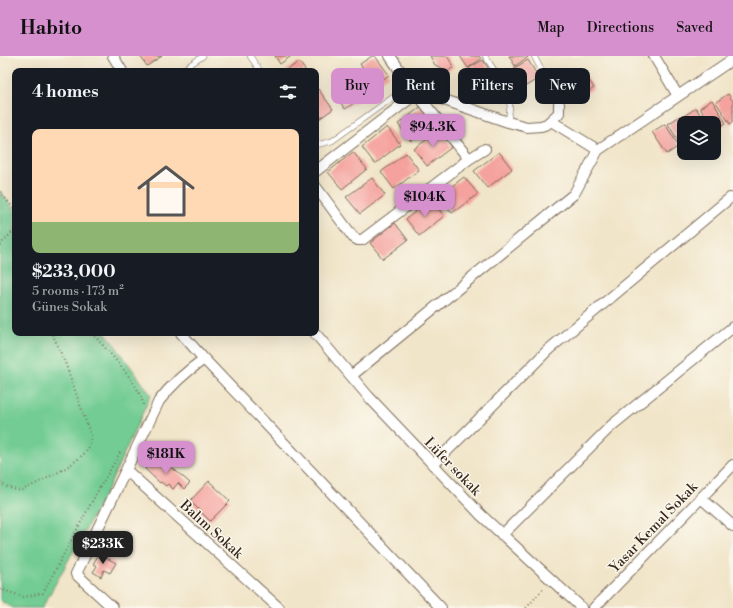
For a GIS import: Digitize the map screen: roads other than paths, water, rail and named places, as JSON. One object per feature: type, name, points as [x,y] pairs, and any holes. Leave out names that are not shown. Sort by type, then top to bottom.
[{"type":"street","points":[[113,56],[120,68]]},
{"type":"street","points":[[390,56],[399,68]]},
{"type":"street","points":[[654,56],[678,96]]},
{"type":"street","points":[[351,376],[574,194],[598,150],[733,59]]},
{"type":"street","points":[[450,102],[527,127],[541,126],[551,121],[559,113],[559,104]]},
{"type":"street","points":[[319,168],[396,104]]},
{"type":"street","points":[[426,104],[469,159]]},
{"type":"street","points":[[551,121],[598,150]]},
{"type":"street","points":[[319,192],[353,237],[358,240],[362,240],[469,159],[485,149]]},
{"type":"street","points":[[433,465],[548,350],[730,198]]},
{"type":"street","points":[[502,535],[611,426],[733,327]]},
{"type":"street","points":[[184,336],[441,608]]},
{"type":"street","name":"Lüfer sokak","points":[[318,336],[368,396],[481,515],[582,608]]},
{"type":"street","points":[[113,608],[76,574],[159,400],[191,368],[204,359]]},
{"type":"street","name":"Yasar Kemal Sokak","points":[[594,608],[733,465]]},
{"type":"street","name":"Balım Sokak","points":[[126,470],[279,608]]},
{"type":"street","points":[[701,498],[733,526]]},
{"type":"lane","points":[[185,68],[203,56]]},
{"type":"lane","points":[[250,56],[258,68]]},
{"type":"lane","points":[[485,56],[506,88],[510,106],[508,122]]},
{"type":"lane","points":[[534,56],[540,68]]},
{"type":"lane","points":[[319,144],[332,141],[392,103]]}]
